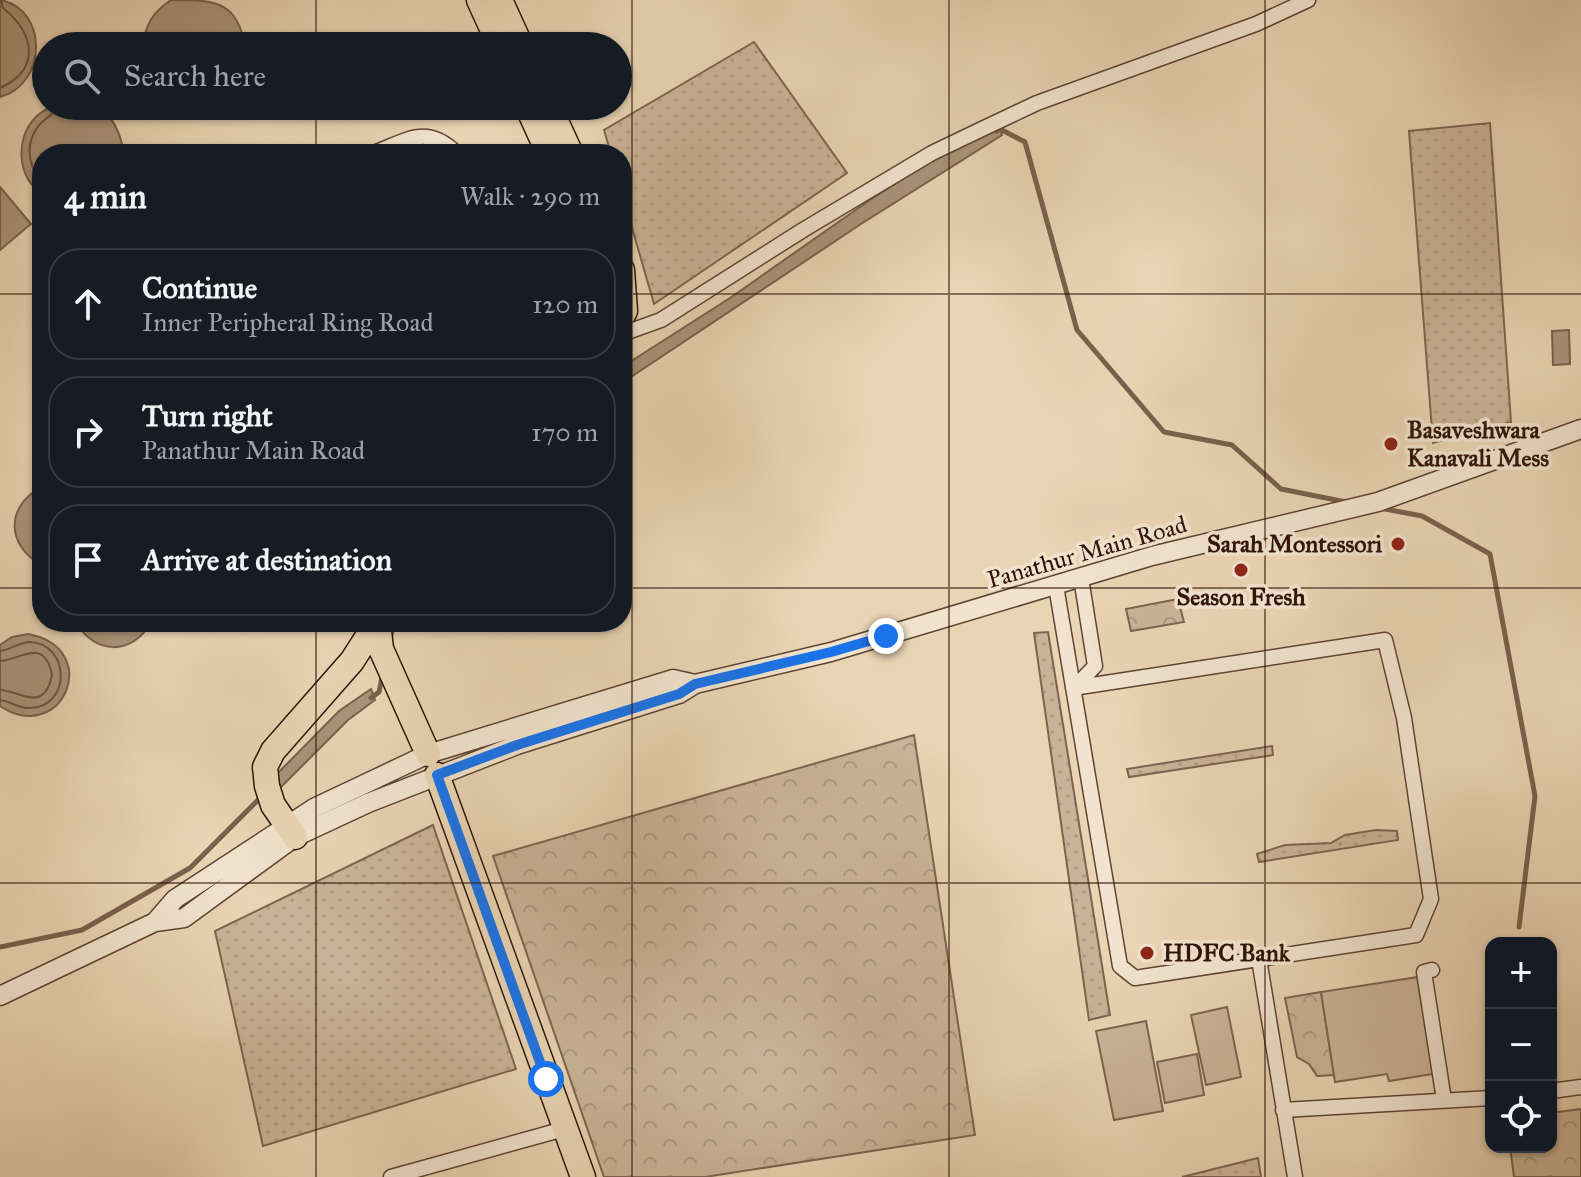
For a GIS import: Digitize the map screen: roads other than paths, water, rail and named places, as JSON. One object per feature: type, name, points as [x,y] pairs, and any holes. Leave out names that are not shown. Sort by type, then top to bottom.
[{"type":"main road","points":[[479,0],[494,32]]},
{"type":"main road","points":[[500,0],[515,32]]},
{"type":"main road","points":[[533,120],[544,144]]},
{"type":"main road","points":[[555,120],[566,144]]},
{"type":"main road","points":[[280,813],[265,767],[273,751],[352,661],[371,632]]},
{"type":"main road","points":[[380,632],[386,659],[433,765],[583,1177]]},
{"type":"street","points":[[632,330],[661,320],[932,153],[1037,103],[1256,24],[1308,0]]},
{"type":"street","points":[[404,144],[429,136],[446,144]]},
{"type":"street","name":"Panathur Main Road","points":[[0,996],[155,922],[175,899],[280,813],[314,808],[673,679],[695,684],[831,652],[1152,556],[1378,502],[1581,429]]},
{"type":"street","points":[[1073,688],[1095,666],[1081,578]]},
{"type":"street","points":[[1056,586],[1073,688],[1120,966],[1135,978],[1416,935],[1431,899],[1404,718],[1385,640],[1073,688]]},
{"type":"street","points":[[1259,959],[1295,1177]]},
{"type":"street","points":[[1432,970],[1424,972],[1444,1100]]},
{"type":"street","points":[[1557,1090],[1581,1087]]},
{"type":"street","points":[[1283,1110],[1485,1098]]},
{"type":"street","points":[[391,1177],[564,1129]]},
{"type":"water","points":[[0,0],[16,6],[27,17],[34,32],[32,67],[27,78],[16,90],[0,97]]},
{"type":"water","points":[[171,0],[211,2],[229,11],[241,32],[146,32],[159,9]]},
{"type":"water","points":[[996,119],[1002,135],[861,224],[632,376],[632,361],[730,298],[867,202]]},
{"type":"water","points":[[34,120],[111,120],[122,144],[32,144],[32,184],[22,158],[24,136]]},
{"type":"water","points":[[0,187],[31,224],[0,250]]},
{"type":"water","points":[[1569,330],[1570,364],[1553,365],[1552,331]]},
{"type":"water","points":[[32,494],[32,558],[16,537],[15,526],[16,515]]},
{"type":"water","points":[[144,632],[134,641],[114,647],[93,641],[84,633]]},
{"type":"water","points":[[28,634],[51,643],[65,657],[69,674],[66,691],[57,705],[42,714],[22,715],[0,706],[0,645],[12,637]]},
{"type":"water","points":[[371,689],[375,700],[348,720],[278,790],[273,778],[339,711]]},
{"type":"waterway","points":[[997,131],[1000,129],[1025,142],[1077,330],[1164,432],[1232,445],[1281,489],[1346,502]]},
{"type":"waterway","points":[[1380,508],[1422,516],[1490,554],[1535,796],[1519,927]]},
{"type":"waterway","points":[[390,639],[392,632]]},
{"type":"waterway","points":[[371,698],[379,692],[382,677]]},
{"type":"waterway","points":[[0,947],[82,930],[190,868],[263,795]]},
{"type":"place","name":"Basaveshwara Kanavali Mess","points":[[1391,444]]},
{"type":"place","name":"Sarah Montessori","points":[[1398,544]]},
{"type":"place","name":"Season Fresh","points":[[1241,570]]},
{"type":"place","name":"HDFC Bank","points":[[1147,953]]}]
